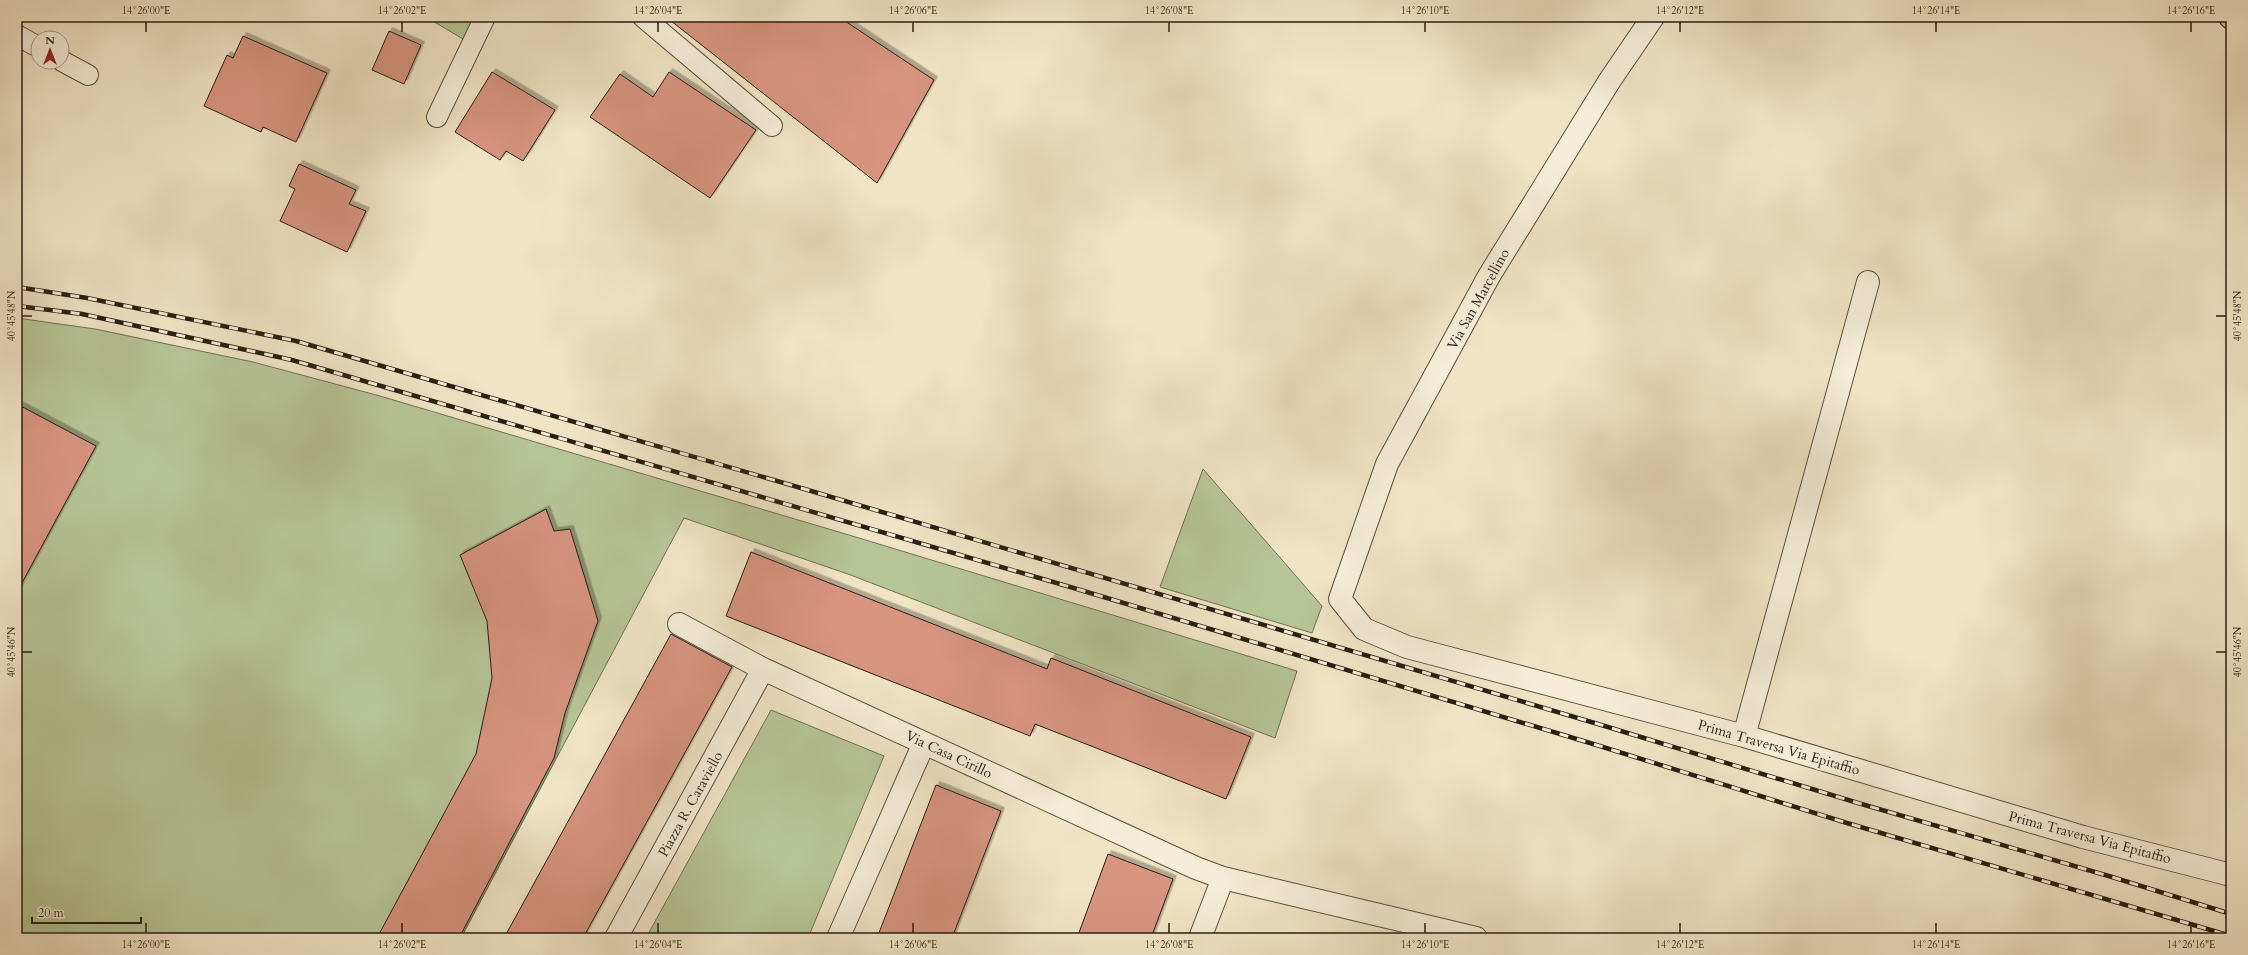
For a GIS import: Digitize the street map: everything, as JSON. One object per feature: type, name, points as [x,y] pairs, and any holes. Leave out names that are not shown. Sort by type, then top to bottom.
[{"type":"street","name":"Via San Marcellino","points":[[1340,599],[1391,457],[1489,276],[1610,80],[1653,17]]},
{"type":"street","points":[[1744,736],[1868,282]]},
{"type":"street","name":"Prima Traversa Via Epitaffio","points":[[1340,599],[1364,629],[1407,647],[1744,736],[2082,837],[2231,874]]},
{"type":"street","name":"Via Casa Cirillo","points":[[679,624],[763,669],[1196,868],[1222,878],[1476,938]]},
{"type":"street","name":"Piazza R. Caraviello","points":[[616,938],[763,669]]},
{"type":"street","points":[[838,938],[924,743]]},
{"type":"street","points":[[1200,938],[1222,878]]},
{"type":"lane","points":[[437,117],[485,17]]},
{"type":"lane","points":[[643,17],[772,126]]},
{"type":"lane","points":[[17,35],[30,42]]},
{"type":"lane","points":[[70,66],[88,76]]},
{"type":"green space","points":[[426,17],[474,17],[463,39]]},
{"type":"green space","points":[[17,318],[95,329],[253,362],[380,396],[859,538],[1297,671],[1275,738],[848,574],[684,518],[461,938],[17,938]]},
{"type":"green space","points":[[1203,469],[1322,606],[1312,633],[1160,587]]},
{"type":"green space","points":[[771,710],[884,756],[808,938],[646,938]]},
{"type":"building","points":[[666,17],[839,17],[934,80],[877,183]]},
{"type":"building","points":[[389,31],[421,45],[404,84],[372,70]]},
{"type":"building","points":[[243,36],[327,73],[296,142],[263,127],[261,132],[204,106],[227,55],[233,58]]},
{"type":"building","points":[[492,72],[555,110],[523,161],[506,151],[500,160],[455,132]]},
{"type":"building","points":[[669,72],[756,130],[710,198],[590,117],[620,74],[653,97]]},
{"type":"building","points":[[299,164],[356,190],[349,204],[366,211],[347,252],[280,221],[295,189],[289,186]]},
{"type":"building","points":[[17,404],[96,446],[17,592]]},
{"type":"building","points":[[546,509],[554,531],[570,529],[598,621],[565,713],[554,758],[459,938],[377,938],[476,754],[492,678],[487,621],[460,555]]},
{"type":"building","points":[[751,552],[1047,669],[1051,658],[1251,737],[1226,799],[1035,724],[1030,736],[726,616]]},
{"type":"building","points":[[671,634],[732,667],[583,938],[504,938]]},
{"type":"building","points":[[936,785],[1001,811],[952,938],[877,938]]},
{"type":"building","points":[[1108,854],[1173,879],[1151,938],[1077,938]]},
{"type":"railway","points":[[17,287],[87,298],[296,341],[801,488],[1598,724],[1858,803],[2112,877],[2231,914]]},
{"type":"railway","points":[[17,306],[82,314],[292,360],[1077,589],[1590,743],[1847,823],[2231,936]]}]
